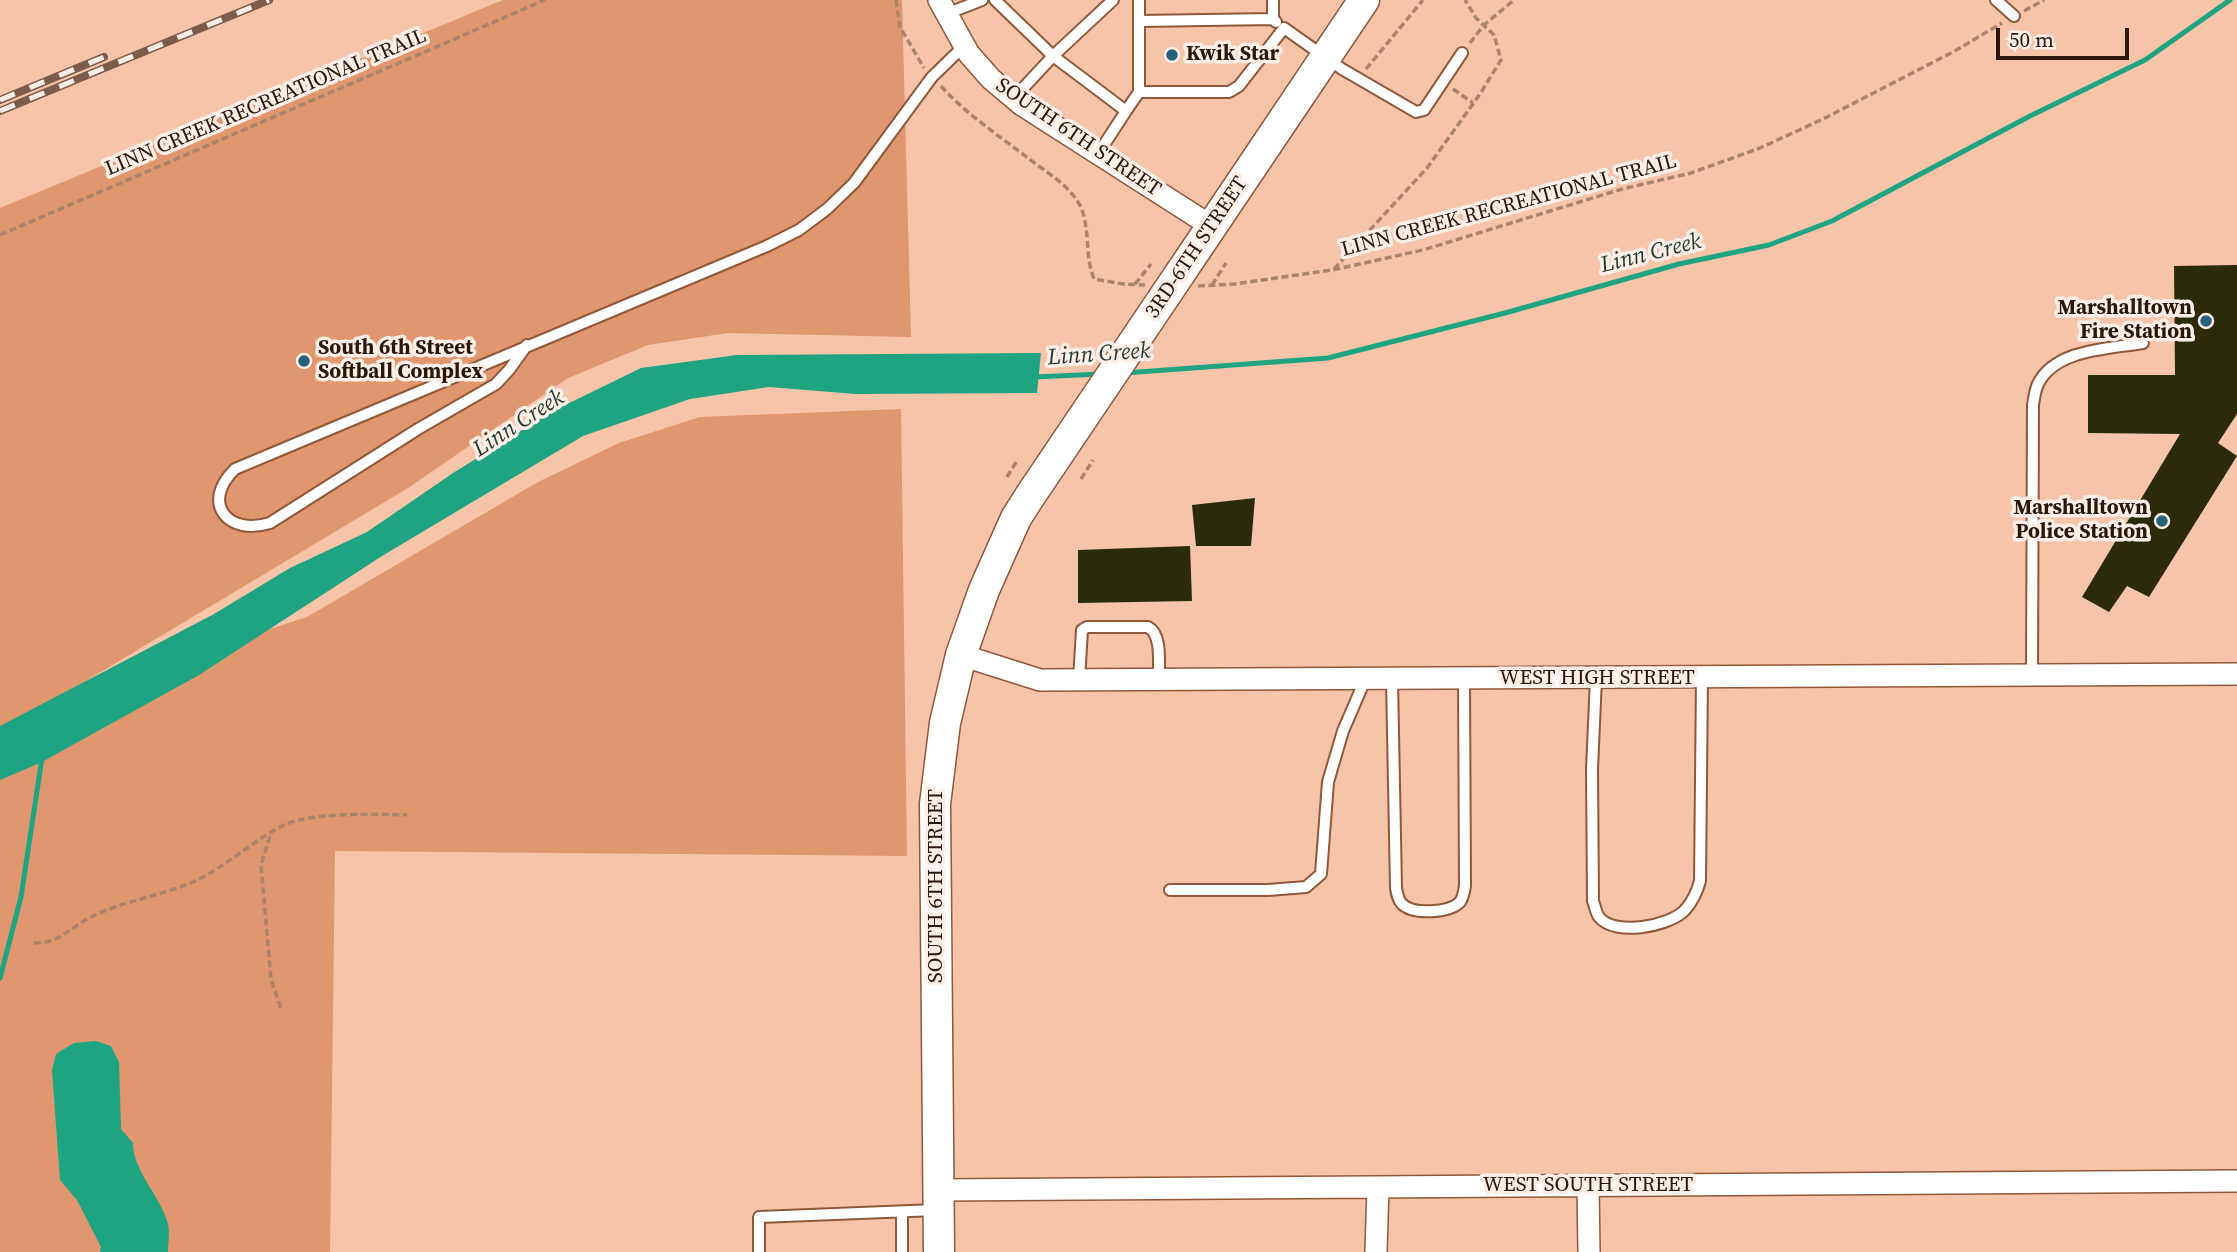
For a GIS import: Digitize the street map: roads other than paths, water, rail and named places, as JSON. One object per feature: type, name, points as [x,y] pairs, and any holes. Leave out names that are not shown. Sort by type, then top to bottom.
[{"type":"main road","name":"3RD-6TH STREET","points":[[1019,487],[1189,278],[1211,226],[1364,0]]},
{"type":"main road","name":"SOUTH 6TH STREET","points":[[939,1252],[935,804],[945,723],[961,655],[984,590],[1016,518],[1019,487]]},
{"type":"street","name":"SOUTH 6TH STREET","points":[[942,7],[964,46],[991,79],[1014,98],[1211,226]]},
{"type":"street","name":"WEST HIGH STREET","points":[[961,655],[1040,680],[1464,680],[2237,674]]},
{"type":"street","name":"WEST SOUTH STREET","points":[[938,1200],[1378,1187],[2237,1181]]},
{"type":"street","points":[[1588,1186],[1589,1252]]},
{"type":"street","points":[[1376,1252],[1378,1187]]},
{"type":"lane","points":[[942,7],[982,0]]},
{"type":"lane","points":[[995,0],[1053,56],[1126,111]]},
{"type":"lane","points":[[1014,98],[1053,56],[1113,0]]},
{"type":"lane","points":[[1098,154],[1139,92],[1139,0]]},
{"type":"lane","points":[[1273,0],[1273,19]]},
{"type":"lane","points":[[1996,0],[2014,16]]},
{"type":"lane","points":[[1139,21],[1273,19],[1358,79],[1416,112],[1424,110],[1462,54]]},
{"type":"lane","points":[[1139,92],[1229,92],[1239,86],[1284,28]]},
{"type":"lane","points":[[527,345],[496,384],[418,429],[270,523],[255,528],[240,525],[226,516],[219,504],[219,491],[225,479],[235,469],[527,345],[767,246],[799,230],[827,209],[854,183],[932,77],[964,46]]},
{"type":"lane","points":[[2032,675],[2033,405],[2037,385],[2047,370],[2065,359],[2143,343]]},
{"type":"lane","points":[[1079,680],[1080,637],[1082,630],[1087,627],[1148,627],[1154,631],[1157,638],[1159,680]]},
{"type":"lane","points":[[1596,678],[1592,769],[1593,901],[1598,916],[1611,926],[1630,928],[1655,925],[1683,912],[1695,897],[1700,881],[1702,678]]},
{"type":"lane","points":[[1170,890],[1268,890],[1306,887],[1321,874],[1328,782],[1343,731],[1365,680]]},
{"type":"lane","points":[[1392,680],[1396,888],[1399,902],[1408,908],[1424,911],[1451,908],[1461,900],[1465,886],[1464,680]]},
{"type":"lane","points":[[759,1252],[759,1217],[902,1212],[938,1200]]},
{"type":"lane","points":[[902,1212],[902,1252]]},
{"type":"waterway","name":"Linn Creek","points":[[1125,373],[1328,358],[1505,313],[1679,264],[1769,245],[1832,221],[2030,116],[2145,60],[2230,0]]},
{"type":"waterway","name":"Linn Creek","points":[[1034,377],[1101,374]]},
{"type":"waterway","points":[[0,978],[21,897],[42,758]]},
{"type":"railway","points":[[0,111],[269,0]]},
{"type":"railway","points":[[0,100],[104,57]]},
{"type":"place","name":"Kwik Star","points":[[1172,55]]},
{"type":"place","name":"Marshalltown Fire Station","points":[[2206,321]]},
{"type":"place","name":"South 6th Street Softball Complex","points":[[304,361]]},
{"type":"place","name":"Marshalltown Police Station","points":[[2162,521]]}]
